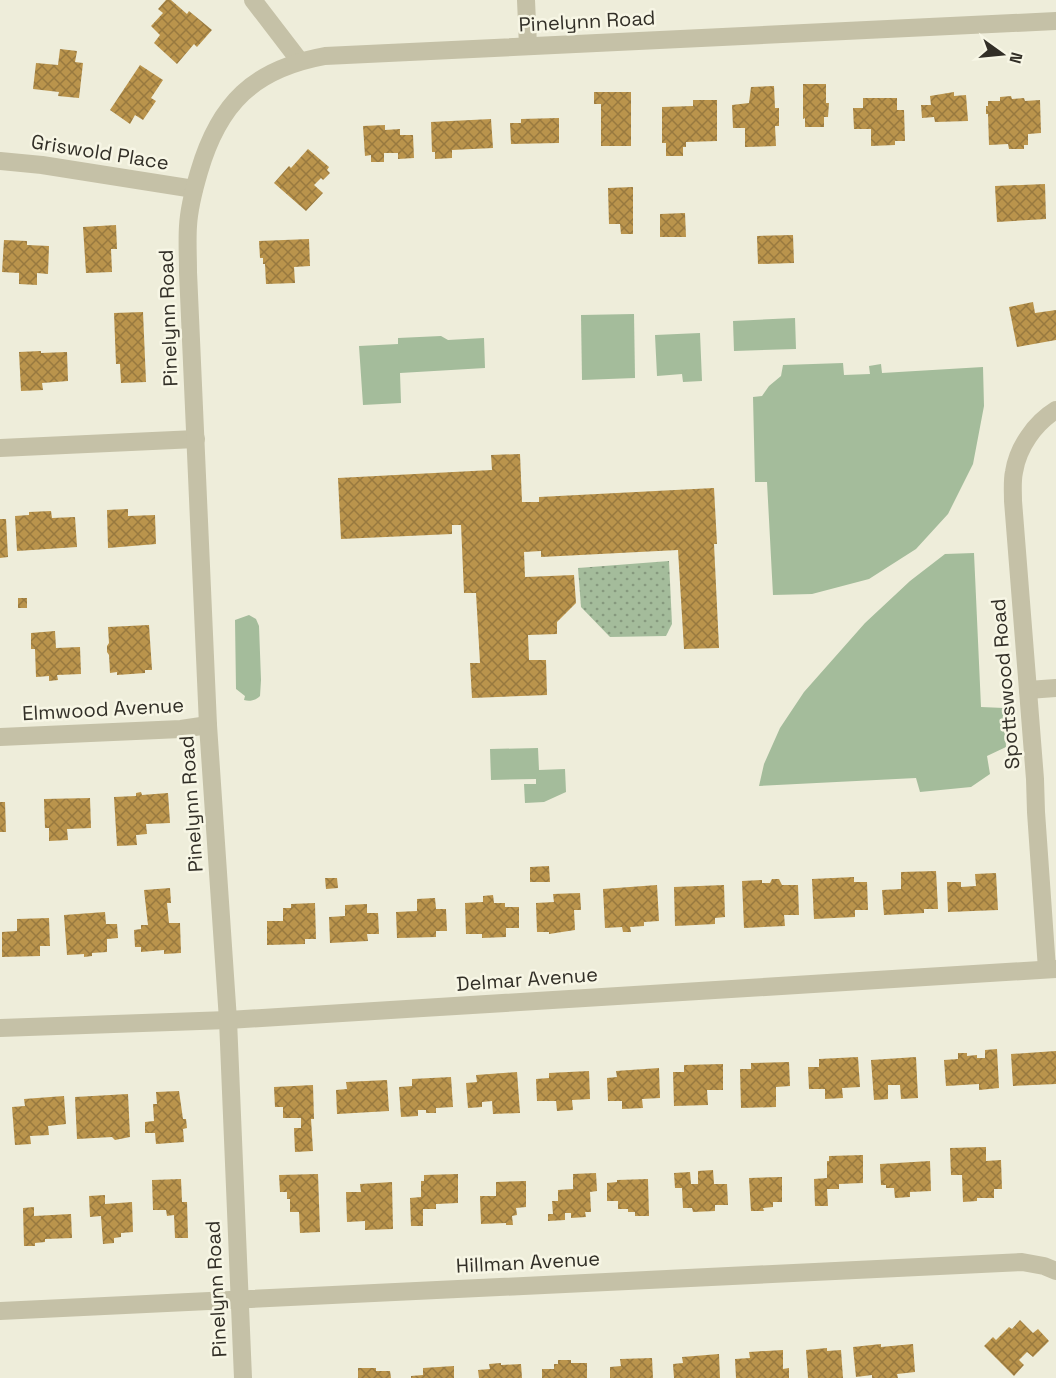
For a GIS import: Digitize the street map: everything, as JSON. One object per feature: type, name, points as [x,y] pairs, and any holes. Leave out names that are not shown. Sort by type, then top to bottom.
[{"type":"street","points":[[253,0],[299,60]]},
{"type":"street","points":[[526,0],[528,46]]},
{"type":"street","name":"Pinelynn Road","points":[[243,1378],[228,1020],[208,724],[188,272],[188,224],[194,189],[204,154],[217,125],[231,105],[248,88],[270,73],[299,60],[325,56],[1056,21]]},
{"type":"street","name":"Griswold Place","points":[[0,161],[42,165],[194,189]]},
{"type":"street","name":"Spottswood Road","points":[[1051,969],[1013,501],[1014,472],[1023,446],[1033,430],[1056,410]]},
{"type":"street","points":[[0,448],[196,439]]},
{"type":"street","points":[[1028,690],[1056,688]]},
{"type":"street","name":"Elmwood Avenue","points":[[0,737],[182,729],[208,724]]},
{"type":"street","name":"Delmar Avenue","points":[[0,1028],[228,1020],[1051,969]]},
{"type":"street","name":"Hillman Avenue","points":[[0,1311],[1022,1262],[1056,1270]]},
{"type":"green space","points":[[634,314],[635,378],[582,380],[581,315]]},
{"type":"green space","points":[[795,318],[796,349],[734,351],[733,321]]},
{"type":"green space","points":[[700,333],[702,381],[683,382],[682,374],[657,376],[655,335]]},
{"type":"green space","points":[[441,336],[448,340],[484,338],[485,368],[400,373],[401,403],[363,405],[359,346],[398,344],[398,338]]},
{"type":"green space","points":[[843,363],[844,375],[870,374],[869,366],[881,364],[882,373],[983,367],[984,406],[973,464],[948,514],[916,549],[869,579],[812,594],[773,595],[767,482],[755,482],[753,397],[762,396],[769,386],[781,376],[783,365]]},
{"type":"green space","points":[[974,553],[981,707],[1004,708],[1006,747],[987,756],[990,774],[971,787],[920,792],[916,778],[759,786],[764,764],[780,728],[804,692],[865,623],[910,581],[945,554]]},
{"type":"green space","points":[[669,561],[672,624],[666,636],[610,637],[581,607],[578,568]]},
{"type":"green space","points":[[249,615],[256,619],[259,626],[261,680],[260,696],[248,701],[244,700],[245,696],[236,689],[235,620]]},
{"type":"green space","points":[[538,748],[539,770],[565,769],[566,792],[544,802],[525,803],[524,784],[536,784],[536,779],[491,780],[490,749]]},
{"type":"building","points":[[166,0],[171,0],[187,14],[189,11],[212,30],[197,47],[194,44],[177,64],[154,43],[160,35],[151,26],[163,13],[158,9]]},
{"type":"building","points":[[60,49],[77,51],[75,62],[83,63],[79,98],[58,96],[59,92],[33,89],[36,63],[58,65]]},
{"type":"building","points":[[140,65],[163,80],[151,98],[156,101],[143,120],[135,115],[130,124],[110,110]]},
{"type":"building","points":[[803,84],[826,84],[826,103],[829,103],[828,117],[824,117],[824,127],[805,127]]},
{"type":"building","points":[[774,86],[775,108],[779,108],[779,126],[775,126],[776,146],[745,147],[745,128],[733,128],[732,105],[749,103],[751,87]]},
{"type":"building","points":[[594,92],[631,92],[631,146],[601,146],[601,104],[594,104]]},
{"type":"building","points":[[954,92],[954,96],[966,95],[968,121],[935,122],[934,117],[922,118],[921,105],[931,105],[930,96]]},
{"type":"building","points":[[1011,96],[1012,99],[1024,98],[1025,101],[1040,100],[1041,133],[1028,134],[1028,145],[1024,145],[1024,149],[1009,149],[1008,144],[989,145],[988,114],[986,114],[988,101],[1000,101],[1000,97]]},
{"type":"building","points":[[863,98],[897,98],[897,110],[904,110],[905,141],[895,141],[895,145],[871,146],[871,129],[854,129],[853,108],[863,108]]},
{"type":"building","points":[[693,100],[717,100],[717,141],[686,142],[686,147],[683,147],[683,156],[666,156],[666,143],[662,143],[662,107],[693,106]]},
{"type":"building","points":[[559,118],[559,143],[511,144],[510,123],[521,123],[521,119]]},
{"type":"building","points":[[491,119],[493,148],[452,150],[452,158],[435,159],[435,152],[432,152],[431,122]]},
{"type":"building","points":[[385,125],[385,130],[400,129],[400,135],[413,135],[414,158],[398,159],[398,153],[384,153],[384,162],[371,162],[371,155],[365,156],[363,126]]},
{"type":"building","points":[[308,149],[329,167],[327,170],[330,173],[314,185],[323,193],[306,211],[274,183]]},
{"type":"building","points":[[1045,184],[1046,219],[997,222],[995,186]]},
{"type":"building","points":[[633,187],[633,234],[621,234],[620,224],[609,224],[608,188]]},
{"type":"building","points":[[685,213],[686,237],[660,237],[660,214]]},
{"type":"building","points":[[116,225],[117,249],[111,249],[112,272],[86,273],[83,227]]},
{"type":"building","points":[[793,235],[794,263],[758,264],[757,236]]},
{"type":"building","points":[[309,239],[310,266],[294,267],[295,283],[266,284],[265,264],[263,264],[263,258],[260,258],[259,241]]},
{"type":"building","points":[[4,240],[27,241],[27,245],[49,246],[48,274],[37,273],[37,285],[19,284],[19,273],[2,272]]},
{"type":"building","points":[[1033,302],[1035,313],[1056,310],[1056,340],[1017,347],[1009,307]]},
{"type":"building","points":[[143,312],[146,382],[121,383],[120,364],[116,364],[114,313]]},
{"type":"building","points":[[41,351],[41,353],[67,352],[68,381],[42,383],[43,390],[21,391],[19,352]]},
{"type":"building","points":[[520,454],[522,502],[539,502],[539,497],[714,488],[719,648],[684,649],[678,550],[541,557],[541,551],[524,552],[525,577],[574,575],[576,603],[557,622],[557,634],[528,635],[529,660],[546,660],[547,695],[472,698],[470,663],[480,663],[476,593],[464,593],[461,525],[452,525],[452,534],[341,539],[338,478],[492,470],[491,455]]},
{"type":"building","points":[[128,509],[128,516],[155,515],[156,544],[108,548],[107,510]]},
{"type":"building","points":[[51,511],[52,518],[75,517],[77,547],[17,551],[15,516],[29,515],[29,512]]},
{"type":"building","points":[[0,519],[6,519],[8,557],[0,558]]},
{"type":"building","points":[[18,598],[27,598],[27,608],[18,608]]},
{"type":"building","points":[[149,625],[152,670],[145,670],[145,673],[117,675],[117,672],[110,673],[107,652],[108,627]]},
{"type":"building","points":[[55,631],[56,648],[80,647],[81,674],[57,675],[58,680],[49,681],[49,676],[36,677],[35,649],[31,649],[31,633]]},
{"type":"building","points":[[141,792],[142,795],[168,793],[170,823],[146,824],[147,834],[136,835],[137,845],[117,846],[114,797],[136,796],[136,793]]},
{"type":"building","points":[[90,798],[91,828],[67,829],[68,840],[49,841],[49,828],[45,828],[44,799]]},
{"type":"building","points":[[0,802],[5,802],[6,832],[0,832]]},
{"type":"building","points":[[549,866],[550,882],[530,882],[530,867]]},
{"type":"building","points":[[936,871],[938,909],[924,909],[924,913],[884,915],[882,890],[901,889],[901,872]]},
{"type":"building","points":[[996,873],[998,910],[948,912],[947,882],[961,882],[961,887],[976,886],[975,874]]},
{"type":"building","points":[[854,877],[854,882],[867,882],[868,910],[855,910],[855,917],[814,919],[812,879]]},
{"type":"building","points":[[325,878],[337,878],[338,888],[326,889]]},
{"type":"building","points":[[772,879],[779,879],[782,885],[798,885],[799,915],[784,915],[785,926],[744,928],[742,881],[762,880],[762,883],[770,883]]},
{"type":"building","points":[[657,885],[659,921],[644,922],[644,926],[630,927],[631,932],[623,932],[622,927],[605,928],[603,889]]},
{"type":"building","points":[[724,885],[725,917],[715,918],[715,924],[675,926],[674,887]]},
{"type":"building","points":[[170,888],[171,903],[167,903],[169,923],[180,923],[181,953],[164,954],[164,950],[141,952],[141,947],[135,947],[134,930],[141,929],[141,925],[148,925],[144,890]]},
{"type":"building","points":[[580,893],[581,910],[574,910],[575,930],[549,934],[549,932],[537,932],[536,903],[554,902],[553,894]]},
{"type":"building","points":[[493,895],[494,903],[505,903],[505,907],[519,907],[519,928],[506,928],[506,937],[482,938],[482,934],[466,934],[465,903],[483,902],[483,896]]},
{"type":"building","points":[[435,898],[436,909],[446,909],[447,931],[436,931],[436,937],[397,938],[396,912],[417,911],[417,899]]},
{"type":"building","points":[[315,903],[316,939],[305,939],[305,944],[267,945],[267,921],[283,921],[283,908],[291,908],[291,904]]},
{"type":"building","points":[[367,904],[367,913],[378,913],[379,934],[367,934],[368,941],[330,943],[329,917],[345,916],[345,905]]},
{"type":"building","points":[[105,912],[106,924],[117,924],[118,938],[107,939],[107,952],[92,953],[92,956],[84,957],[84,954],[67,955],[64,915]]},
{"type":"building","points":[[49,918],[50,946],[40,946],[40,956],[2,957],[2,932],[17,931],[17,919]]},
{"type":"building","points":[[997,1049],[999,1088],[979,1090],[979,1084],[946,1086],[944,1060],[958,1059],[958,1053],[985,1058],[985,1050]]},
{"type":"building","points":[[1056,1051],[1056,1084],[1013,1086],[1011,1054]]},
{"type":"building","points":[[858,1057],[860,1087],[842,1088],[843,1098],[825,1099],[825,1089],[809,1089],[808,1067],[819,1067],[819,1059]]},
{"type":"building","points":[[916,1057],[918,1098],[901,1099],[900,1085],[888,1085],[888,1099],[874,1100],[871,1060]]},
{"type":"building","points":[[789,1062],[790,1086],[776,1087],[776,1107],[741,1108],[740,1069],[751,1069],[751,1063]]},
{"type":"building","points":[[723,1064],[723,1090],[707,1090],[708,1105],[674,1106],[673,1072],[684,1072],[684,1065]]},
{"type":"building","points":[[659,1068],[660,1098],[642,1099],[643,1108],[622,1109],[622,1101],[608,1101],[607,1078],[617,1077],[616,1071]]},
{"type":"building","points":[[589,1071],[590,1099],[572,1100],[573,1110],[557,1111],[556,1101],[537,1101],[536,1079],[549,1078],[549,1073]]},
{"type":"building","points":[[517,1072],[520,1113],[493,1114],[492,1101],[482,1102],[482,1107],[468,1108],[466,1083],[477,1082],[476,1075]]},
{"type":"building","points":[[451,1077],[453,1107],[436,1108],[436,1113],[418,1110],[418,1116],[401,1117],[399,1087],[412,1086],[412,1079]]},
{"type":"building","points":[[387,1080],[389,1111],[337,1114],[336,1090],[347,1089],[346,1082]]},
{"type":"building","points":[[313,1085],[314,1119],[311,1119],[313,1151],[295,1152],[294,1128],[301,1128],[301,1118],[283,1118],[283,1107],[275,1107],[274,1087]]},
{"type":"building","points":[[179,1091],[183,1119],[186,1119],[187,1128],[183,1129],[184,1142],[156,1144],[155,1133],[145,1133],[145,1122],[154,1121],[153,1104],[157,1104],[156,1092]]},
{"type":"building","points":[[128,1094],[130,1137],[115,1140],[112,1137],[77,1139],[75,1097]]},
{"type":"building","points":[[64,1096],[66,1124],[48,1126],[49,1135],[30,1136],[31,1144],[15,1145],[12,1107],[25,1106],[24,1099]]},
{"type":"building","points":[[986,1147],[986,1161],[1001,1160],[1002,1189],[994,1189],[994,1198],[977,1198],[977,1201],[963,1202],[962,1175],[951,1175],[950,1148]]},
{"type":"building","points":[[863,1155],[863,1183],[839,1184],[839,1189],[827,1189],[828,1206],[815,1206],[814,1179],[827,1178],[829,1156]]},
{"type":"building","points":[[930,1161],[931,1191],[910,1192],[910,1197],[895,1198],[894,1188],[881,1185],[880,1164]]},
{"type":"building","points":[[713,1170],[714,1184],[727,1184],[728,1205],[715,1205],[715,1211],[693,1212],[692,1208],[683,1208],[682,1188],[675,1188],[674,1173],[690,1172],[691,1184],[698,1184],[698,1171]]},
{"type":"building","points":[[596,1173],[597,1191],[590,1192],[591,1212],[585,1212],[586,1217],[571,1218],[571,1213],[565,1213],[565,1220],[548,1221],[548,1214],[553,1214],[552,1201],[558,1201],[558,1190],[573,1189],[573,1174]]},
{"type":"building","points":[[318,1174],[320,1232],[300,1233],[299,1212],[290,1212],[290,1199],[287,1199],[287,1192],[280,1192],[279,1175]]},
{"type":"building","points":[[458,1174],[458,1203],[436,1204],[436,1209],[423,1209],[423,1226],[411,1226],[410,1198],[421,1197],[421,1181],[424,1181],[424,1175]]},
{"type":"building","points":[[782,1177],[782,1202],[773,1202],[773,1207],[763,1208],[764,1211],[751,1211],[749,1178]]},
{"type":"building","points":[[181,1179],[182,1202],[187,1202],[188,1238],[175,1238],[174,1215],[167,1216],[166,1210],[153,1210],[152,1180]]},
{"type":"building","points":[[648,1179],[649,1216],[635,1216],[635,1212],[628,1212],[628,1209],[618,1209],[618,1201],[607,1201],[607,1183],[617,1182],[617,1180]]},
{"type":"building","points":[[526,1181],[526,1207],[516,1208],[517,1215],[512,1216],[513,1225],[481,1224],[480,1196],[496,1196],[496,1182]]},
{"type":"building","points":[[392,1182],[393,1229],[365,1230],[365,1221],[347,1222],[346,1192],[361,1192],[360,1184]]},
{"type":"building","points":[[105,1195],[105,1204],[132,1202],[133,1232],[121,1233],[121,1237],[114,1238],[114,1243],[103,1244],[101,1216],[90,1217],[89,1196]]},
{"type":"building","points":[[34,1207],[34,1216],[71,1214],[72,1238],[45,1239],[45,1242],[35,1243],[35,1246],[24,1246],[23,1208]]},
{"type":"building","points":[[1020,1320],[1033,1333],[1038,1329],[1049,1341],[1033,1357],[1027,1352],[1019,1360],[1024,1365],[1014,1376],[984,1346],[993,1337],[996,1340],[1009,1327],[1012,1329]]},
{"type":"building","points":[[881,1344],[881,1347],[913,1344],[915,1372],[897,1374],[898,1378],[872,1378],[872,1375],[856,1377],[853,1347]]},
{"type":"building","points":[[827,1348],[827,1351],[841,1350],[843,1378],[808,1378],[806,1350]]},
{"type":"building","points":[[783,1350],[783,1369],[789,1368],[789,1378],[736,1378],[735,1359],[750,1358],[749,1352]]},
{"type":"building","points":[[719,1354],[720,1378],[674,1378],[673,1364],[683,1363],[682,1357]]},
{"type":"building","points":[[652,1358],[653,1378],[610,1378],[610,1367],[621,1366],[620,1359]]},
{"type":"building","points":[[558,1360],[587,1363],[587,1378],[542,1378],[542,1369],[554,1369],[554,1364],[558,1364]]},
{"type":"building","points":[[501,1363],[501,1365],[521,1364],[522,1378],[479,1378],[478,1370],[490,1369],[489,1364]]},
{"type":"building","points":[[454,1366],[454,1378],[411,1378],[411,1376],[423,1375],[423,1368]]},
{"type":"building","points":[[358,1368],[390,1371],[391,1378],[358,1378]]}]
